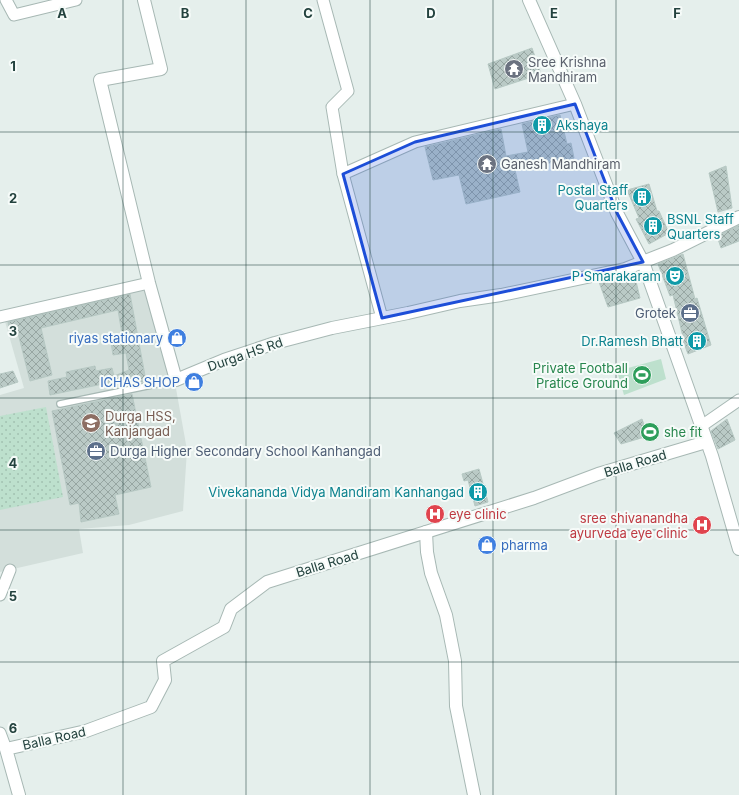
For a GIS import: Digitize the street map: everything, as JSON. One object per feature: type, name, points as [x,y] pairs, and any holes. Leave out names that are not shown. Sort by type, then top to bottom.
[{"type":"street","points":[[6,0],[14,15],[76,0]]},
{"type":"street","points":[[144,0],[161,69],[100,80],[149,283],[176,380]]},
{"type":"street","points":[[323,0],[348,91],[332,107],[343,174],[382,318]]},
{"type":"street","points":[[529,0],[575,104],[617,213],[643,262],[700,427],[712,456],[739,548]]},
{"type":"street","points":[[343,174],[415,142],[575,104]]},
{"type":"street","name":"Durga HS Rd","points":[[176,380],[224,360],[275,343],[332,328],[460,301],[502,295],[625,268],[673,250],[739,217]]},
{"type":"street","points":[[0,317],[149,283]]},
{"type":"street","points":[[700,427],[739,400]]},
{"type":"street","name":"Balla Road","points":[[6,749],[86,731],[151,707],[165,680],[163,661],[224,627],[231,608],[267,582],[534,498],[598,474],[706,442]]},
{"type":"street","points":[[426,532],[427,552],[431,573],[446,615],[455,661],[456,706],[474,795]]},
{"type":"street","points":[[0,595],[10,570]]},
{"type":"street","points":[[0,733],[19,795]]},
{"type":"lane","points":[[60,404],[176,380]]},
{"type":"highlighted area","points":[[575,104],[617,213],[643,262],[382,318],[343,174],[415,142]]},
{"type":"shaded area","name":"Durga HSS, Kanjangad","points":[[152,278],[175,383],[187,450],[183,511],[129,525],[79,529],[83,553],[0,572],[0,395],[24,388],[2,311]]},
{"type":"green space","name":"Private Football Pratice Ground","points":[[661,359],[666,379],[624,395],[617,371]]},
{"type":"green space","points":[[46,407],[63,497],[0,510],[0,416]]},
{"type":"building","name":"Sree Krishna Mandhiram","points":[[532,48],[541,74],[495,89],[488,64]]},
{"type":"building","name":"Ganesh Mandhiram","points":[[560,115],[567,144],[571,143],[574,158],[515,170],[520,192],[466,204],[459,175],[433,180],[425,147],[501,129],[506,156],[528,152],[522,124]]},
{"type":"building","points":[[726,166],[732,208],[718,212],[709,173]]},
{"type":"building","points":[[649,184],[657,211],[659,211],[669,233],[649,244],[636,219],[639,218],[627,190]]},
{"type":"building","points":[[739,225],[739,241],[721,248],[717,236]]},
{"type":"building","points":[[683,254],[695,299],[697,298],[711,345],[688,354],[682,338],[673,295],[670,296],[658,264]]},
{"type":"building","points":[[634,273],[640,298],[608,307],[599,282]]},
{"type":"building","points":[[130,294],[146,381],[123,385],[122,380],[50,395],[48,381],[67,377],[66,372],[95,366],[96,371],[112,368],[114,376],[129,370],[126,353],[113,355],[110,336],[122,334],[118,310],[41,328],[52,375],[30,381],[18,333],[10,335],[8,322]]},
{"type":"building","points":[[13,371],[18,382],[0,388],[0,374]]},
{"type":"building","points":[[132,394],[151,487],[115,495],[119,514],[81,522],[79,503],[70,505],[52,411]]},
{"type":"building","points":[[642,419],[648,436],[621,444],[614,433]]},
{"type":"building","points":[[727,419],[735,440],[718,449],[711,431]]},
{"type":"building","name":"Vivekananda Vidya Mandiram Kanhangad","points":[[479,469],[488,502],[475,506],[468,480],[464,481],[462,474]]},
{"type":"place","name":"Sree Krishna Mandhiram","points":[[514,69]]},
{"type":"place","name":"Akshaya","points":[[542,125]]},
{"type":"place","name":"Ganesh Mandhiram","points":[[487,164]]},
{"type":"place","name":"Postal Staff Quarters","points":[[642,197]]},
{"type":"place","name":"BSNL Staff Quarters","points":[[653,226]]},
{"type":"place","name":"P Smarakaram","points":[[675,276]]},
{"type":"place","name":"Grotek","points":[[690,313]]},
{"type":"place","name":"riyas stationary","points":[[177,338]]},
{"type":"place","name":"Dr.Ramesh Bhatt","points":[[697,341]]},
{"type":"place","name":"Private Football Pratice Ground","points":[[642,375]]},
{"type":"place","name":"ICHAS SHOP","points":[[194,382]]},
{"type":"place","name":"Durga HSS, Kanjangad","points":[[91,423]]},
{"type":"place","name":"she fit","points":[[650,432]]},
{"type":"place","name":"Durga Higher Secondary School Kanhangad","points":[[96,451]]},
{"type":"place","name":"Vivekananda Vidya Mandiram Kanhangad","points":[[478,492]]},
{"type":"place","name":"eye clinic","points":[[435,514]]},
{"type":"place","name":"sree shivanandha ayurveda eye clinic","points":[[702,525]]},
{"type":"place","name":"pharma","points":[[487,545]]}]
